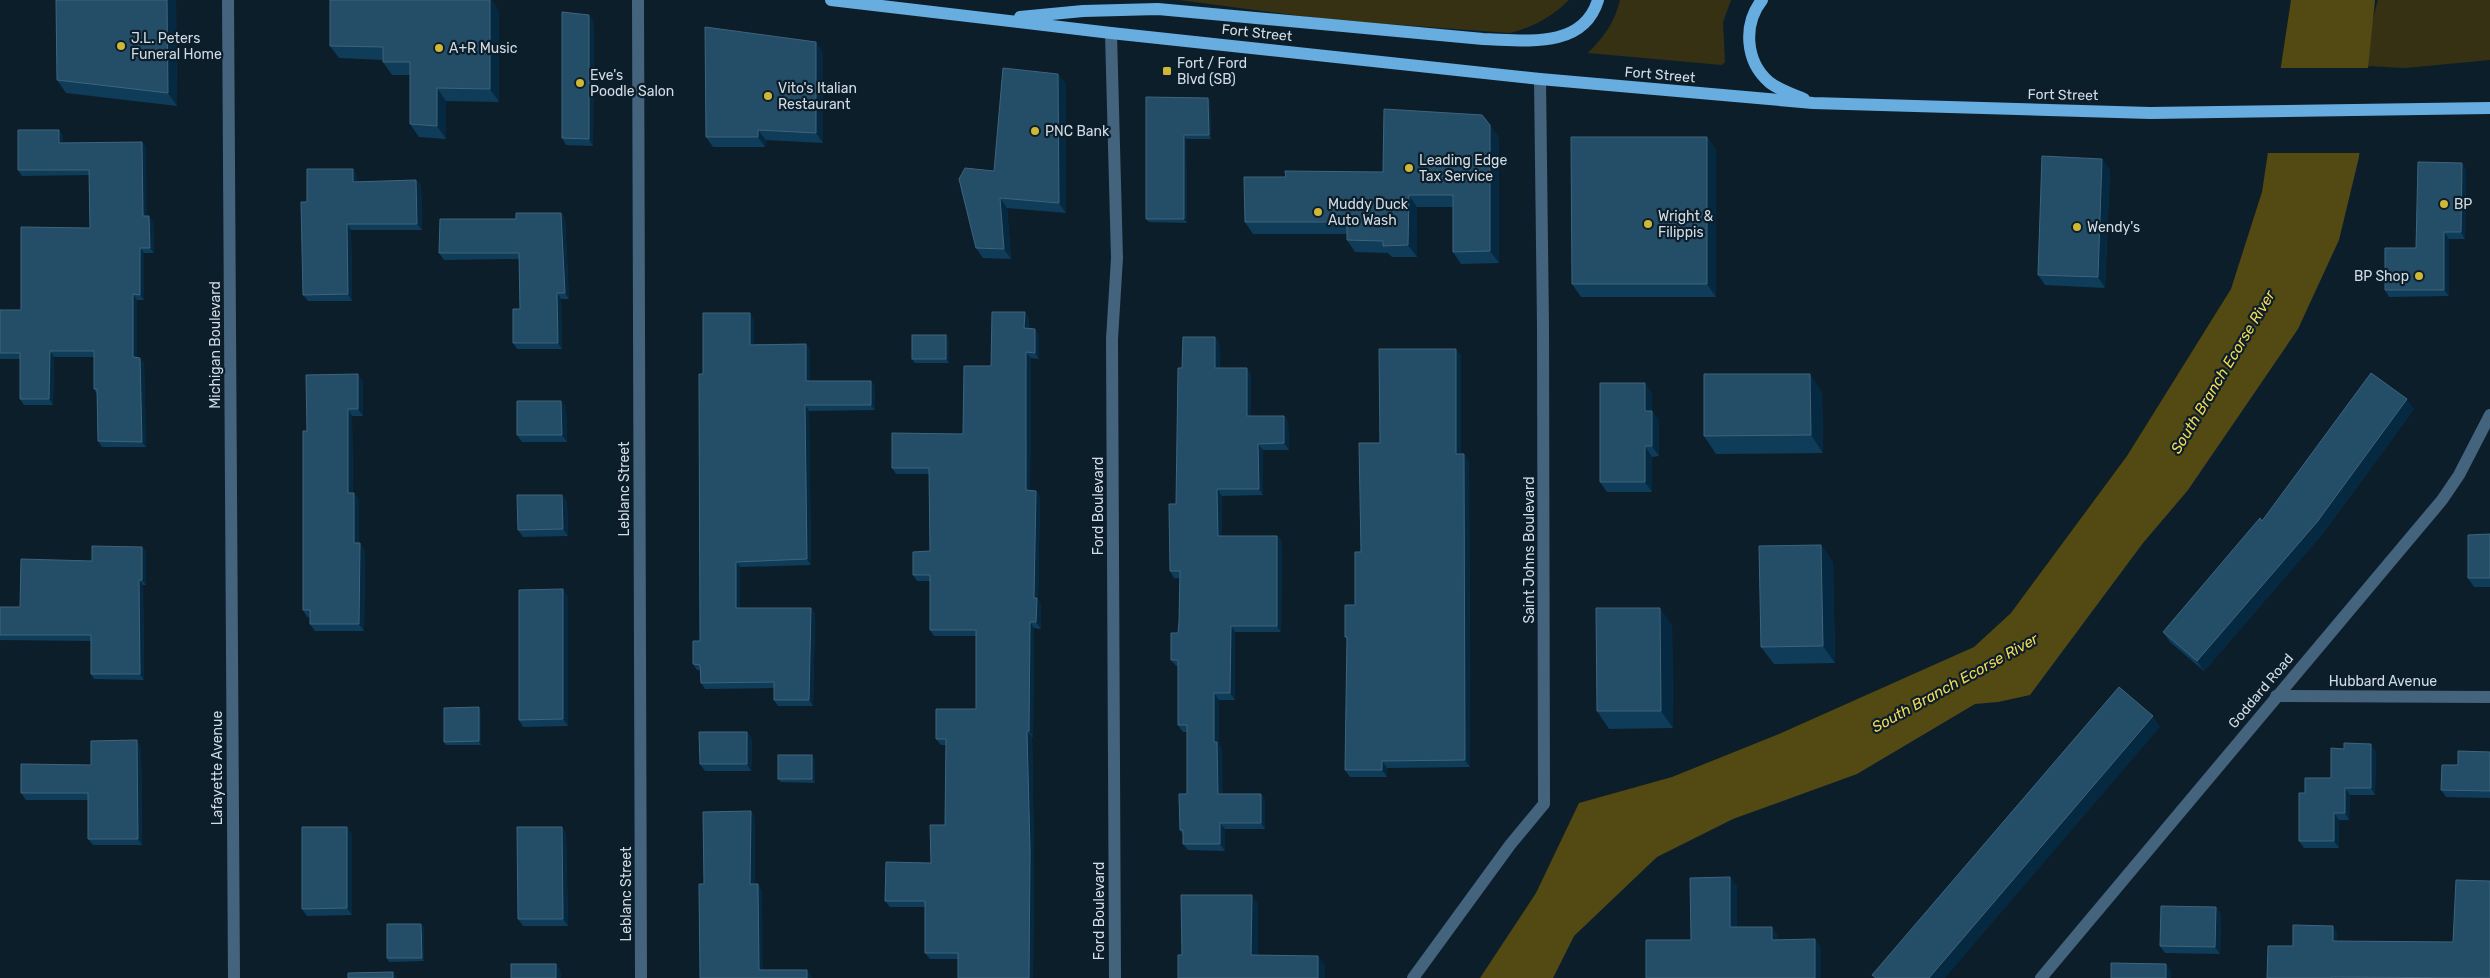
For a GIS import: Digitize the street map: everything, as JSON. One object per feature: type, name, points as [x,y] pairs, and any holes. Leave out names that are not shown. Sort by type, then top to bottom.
[{"type":"main road","name":"Fort Street","points":[[831,0],[1111,34],[1540,79],[1813,103],[2150,113],[2490,108]]},
{"type":"main road","points":[[996,20],[1083,11],[1158,9],[1483,40],[1532,40],[1562,38],[1577,29],[1586,22],[1598,0]]},
{"type":"main road","points":[[1762,0],[1752,16],[1749,29],[1751,56],[1758,70],[1769,82],[1813,103]]},
{"type":"street","name":"Michigan Boulevard","points":[[228,0],[232,690]]},
{"type":"street","name":"Leblanc Street","points":[[638,0],[641,978]]},
{"type":"street","name":"Ford Boulevard","points":[[1111,34],[1117,258],[1112,339],[1115,978]]},
{"type":"street","name":"Saint Johns Boulevard","points":[[1413,978],[1510,844],[1544,804],[1544,336],[1540,79]]},
{"type":"street","name":"Goddard Road","points":[[2041,978],[2442,500],[2490,415]]},
{"type":"street","name":"Lafayette Avenue","points":[[232,690],[234,978]]},
{"type":"street","name":"Hubbard Avenue","points":[[2276,696],[2490,697]]},
{"type":"shaded area","points":[[1179,0],[1569,0],[1542,21],[1510,33],[1332,20]]},
{"type":"shaded area","points":[[1620,0],[1731,0],[1723,22],[1725,62],[1722,65],[1588,53],[1608,29]]},
{"type":"shaded area","points":[[2378,0],[2490,0],[2490,60],[2405,68],[2368,66],[2372,22]]},
{"type":"water","name":"South Branch Ecorse River","points":[[2291,0],[2375,0],[2359,157],[2339,240],[2298,329],[2188,490],[2143,543],[2030,695],[1998,702],[1975,704],[1857,774],[1733,819],[1657,857],[1574,936],[1553,978],[1480,978],[1536,893],[1579,803],[1672,777],[1779,734],[1974,647],[2011,613],[2127,456],[2231,289],[2262,192]]},
{"type":"pier","points":[[2278,68],[2369,68],[2362,153],[2265,153]]},
{"type":"building","name":"J.L. Peters Funeral Home","points":[[56,0],[167,0],[168,93],[57,80]]},
{"type":"building","points":[[330,0],[490,0],[490,89],[437,88],[437,126],[410,124],[410,62],[383,62],[383,47],[330,46]]},
{"type":"building","name":"Eve's Poodle Salon","points":[[562,12],[589,15],[589,139],[562,138]]},
{"type":"building","name":"Vito's Italian Restaurant","points":[[705,27],[816,42],[816,133],[758,130],[758,137],[706,137]]},
{"type":"building","name":"PNC Bank","points":[[1003,68],[1058,74],[1059,203],[1000,198],[1004,249],[976,248],[959,179],[965,168],[994,171]]},
{"type":"building","points":[[1146,97],[1208,98],[1209,135],[1184,135],[1184,219],[1146,219]]},
{"type":"building","points":[[1384,109],[1482,115],[1490,125],[1490,251],[1453,252],[1453,195],[1409,195],[1408,245],[1383,246],[1383,241],[1347,240],[1347,222],[1245,222],[1244,177],[1286,177],[1285,171],[1383,172]]},
{"type":"building","points":[[18,130],[59,130],[59,143],[142,142],[143,216],[149,216],[150,248],[140,248],[140,295],[133,294],[133,357],[140,358],[142,442],[98,441],[97,389],[94,389],[94,351],[50,351],[49,399],[20,399],[20,353],[0,353],[0,310],[21,310],[21,227],[90,228],[89,170],[18,170]]},
{"type":"building","name":"Wright & Filippis","points":[[1571,137],[1707,137],[1707,284],[1572,284]]},
{"type":"building","name":"Wendy's","points":[[2042,156],[2102,159],[2098,277],[2038,275]]},
{"type":"building","points":[[2418,162],[2462,163],[2461,232],[2444,232],[2444,290],[2385,290],[2385,248],[2416,248]]},
{"type":"building","points":[[307,169],[353,169],[353,182],[416,180],[417,224],[347,224],[348,294],[303,295],[301,202],[307,202]]},
{"type":"building","points":[[516,213],[561,213],[565,293],[557,293],[558,343],[513,343],[513,309],[520,309],[519,253],[439,253],[440,219],[516,219]]},
{"type":"building","points":[[992,312],[1025,312],[1024,328],[1035,329],[1035,353],[1026,352],[1026,490],[1036,491],[1034,598],[1037,598],[1036,622],[1030,622],[1029,731],[1027,731],[1030,850],[1029,978],[958,978],[958,953],[925,953],[925,901],[885,901],[886,862],[931,863],[930,825],[945,825],[946,739],[936,739],[936,709],[976,709],[976,630],[930,630],[930,575],[913,575],[913,552],[930,551],[929,468],[892,468],[892,433],[963,434],[964,366],[991,366]]},
{"type":"building","points":[[703,313],[750,313],[750,345],[806,344],[806,381],[871,381],[871,405],[805,405],[807,559],[736,562],[736,608],[811,608],[809,700],[774,700],[774,682],[701,683],[700,665],[693,664],[693,641],[700,641],[699,374],[703,374]]},
{"type":"building","points":[[912,335],[946,335],[946,359],[912,359]]},
{"type":"building","points":[[1183,337],[1215,337],[1215,368],[1247,368],[1247,416],[1284,416],[1284,443],[1258,444],[1259,489],[1217,489],[1218,536],[1277,536],[1277,626],[1231,626],[1230,693],[1214,693],[1214,742],[1217,742],[1218,794],[1261,794],[1261,823],[1220,823],[1220,844],[1183,844],[1183,830],[1180,830],[1179,794],[1187,794],[1187,725],[1178,725],[1178,660],[1171,660],[1171,633],[1178,633],[1180,571],[1170,571],[1169,504],[1176,504],[1178,368],[1182,368]]},
{"type":"building","points":[[1379,349],[1456,349],[1456,454],[1464,454],[1465,760],[1382,761],[1382,770],[1345,770],[1347,637],[1345,637],[1345,605],[1355,605],[1355,552],[1361,552],[1359,443],[1380,443]]},
{"type":"building","points":[[2371,373],[2407,399],[2317,522],[2197,661],[2163,632],[2260,518],[2262,521]]},
{"type":"building","points":[[358,374],[358,409],[348,409],[348,493],[354,493],[354,543],[360,543],[359,624],[310,624],[310,610],[303,610],[303,431],[307,431],[306,375]]},
{"type":"building","points":[[1704,374],[1810,374],[1811,435],[1704,436]]},
{"type":"building","points":[[1600,383],[1645,383],[1645,411],[1652,411],[1652,446],[1645,446],[1645,482],[1600,482]]},
{"type":"building","points":[[517,401],[561,401],[562,435],[517,435]]},
{"type":"building","points":[[517,495],[562,495],[563,529],[518,530]]},
{"type":"building","points":[[2490,534],[2490,578],[2468,578],[2468,535]]},
{"type":"building","points":[[1821,545],[1823,646],[1761,647],[1759,546]]},
{"type":"building","points":[[92,546],[142,547],[142,580],[139,580],[140,674],[91,674],[91,635],[0,635],[0,607],[20,607],[21,559],[92,561]]},
{"type":"building","points":[[563,589],[563,719],[519,720],[519,590]]},
{"type":"building","points":[[1596,608],[1660,608],[1661,711],[1597,711]]},
{"type":"building","points":[[2119,687],[2153,716],[1929,978],[1876,978],[1872,975]]},
{"type":"building","points":[[479,707],[479,741],[444,742],[444,708]]},
{"type":"building","points":[[699,732],[747,732],[747,764],[700,764]]},
{"type":"building","points":[[137,740],[138,839],[88,839],[88,793],[21,793],[21,764],[91,765],[91,741]]},
{"type":"building","points":[[2344,743],[2371,744],[2371,788],[2345,788],[2345,813],[2334,813],[2334,841],[2299,841],[2299,793],[2305,793],[2305,778],[2331,778],[2331,748],[2344,749]]},
{"type":"building","points":[[2458,751],[2490,752],[2490,791],[2441,790],[2442,765],[2458,765]]},
{"type":"building","points":[[778,755],[812,755],[812,779],[778,779]]},
{"type":"building","points":[[751,811],[750,884],[758,884],[759,970],[807,970],[807,978],[700,978],[699,884],[704,884],[703,812]]},
{"type":"building","points":[[302,827],[347,827],[347,908],[302,909]]},
{"type":"building","points":[[517,827],[562,827],[563,919],[518,919]]},
{"type":"building","points":[[1730,877],[1730,927],[1772,927],[1772,940],[1815,939],[1815,978],[1646,978],[1646,940],[1691,940],[1690,878]]},
{"type":"building","points":[[2456,880],[2490,881],[2490,978],[2267,978],[2268,946],[2293,946],[2293,925],[2333,926],[2333,941],[2453,942]]},
{"type":"building","points":[[1181,895],[1252,895],[1251,955],[1318,956],[1318,978],[1178,978],[1178,955],[1182,955]]},
{"type":"building","points":[[2161,906],[2216,907],[2215,947],[2160,946]]},
{"type":"building","points":[[387,924],[421,924],[422,958],[387,958]]},
{"type":"building","points":[[2111,963],[2166,964],[2166,978],[2111,978]]},
{"type":"building","points":[[511,964],[556,964],[556,978],[511,978]]},
{"type":"building","points":[[393,972],[393,978],[348,978],[348,973]]},
{"type":"place","name":"J.L. Peters Funeral Home","points":[[121,46]]},
{"type":"place","name":"A+R Music","points":[[439,48]]},
{"type":"place","name":"Fort / Ford Blvd (SB)","points":[[1167,71]]},
{"type":"place","name":"Eve's Poodle Salon","points":[[580,83]]},
{"type":"place","name":"Vito's Italian Restaurant","points":[[768,96]]},
{"type":"place","name":"PNC Bank","points":[[1035,131]]},
{"type":"place","name":"Leading Edge Tax Service","points":[[1409,168]]},
{"type":"place","name":"BP","points":[[2444,204]]},
{"type":"place","name":"Muddy Duck Auto Wash","points":[[1318,212]]},
{"type":"place","name":"Wright & Filippis","points":[[1648,224]]},
{"type":"place","name":"Wendy's","points":[[2077,227]]},
{"type":"place","name":"BP Shop","points":[[2419,276]]}]
